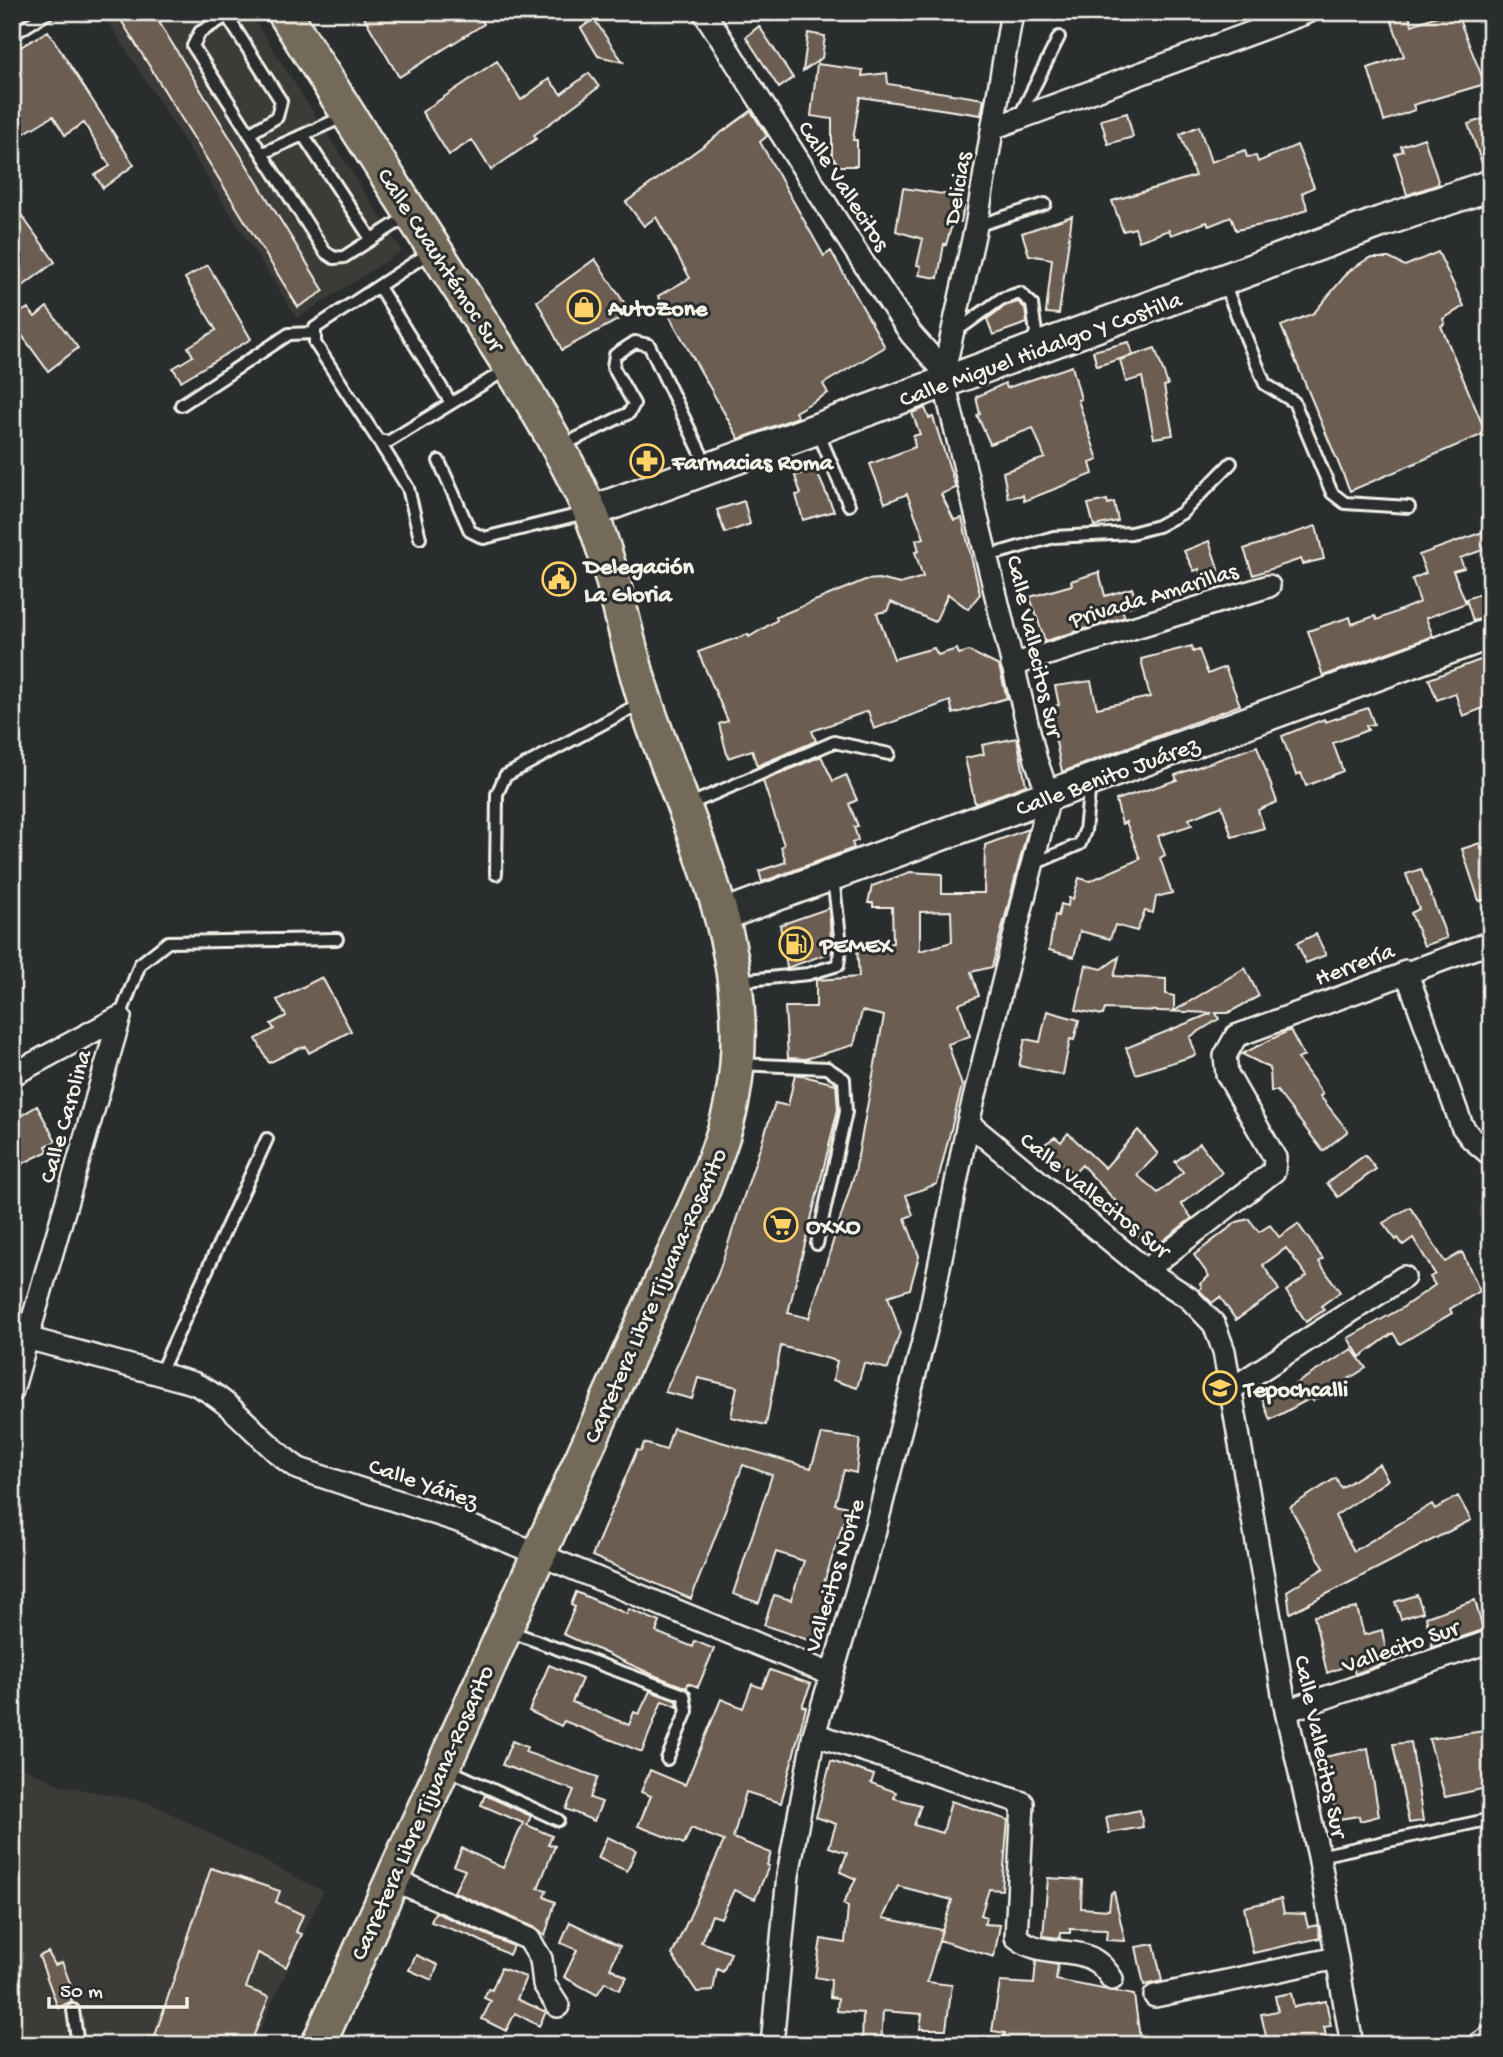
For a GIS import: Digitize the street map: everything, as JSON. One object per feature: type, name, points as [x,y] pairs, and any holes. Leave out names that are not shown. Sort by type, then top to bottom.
[{"type":"main road","name":"Calle Cuauhtémoc Sur","points":[[284,12],[511,367],[559,447],[590,512]]},
{"type":"main road","name":"Carretera Libre Tijuana-Rosarito","points":[[318,2045],[503,1629],[541,1553],[704,1186],[725,1132],[736,1064],[735,981],[723,915],[645,701],[590,512]]},
{"type":"street","name":"Calle Vallecitos","points":[[704,12],[878,284],[944,377]]},
{"type":"street","name":"Delicias","points":[[944,377],[976,226],[1012,12]]},
{"type":"street","points":[[993,128],[1308,12]]},
{"type":"street","name":"Calle Miguel Hidalgo Y Costilla","points":[[590,512],[817,429],[944,377],[1026,353],[1491,185]]},
{"type":"street","name":"Calle Vallecitos Sur","points":[[944,377],[1012,665],[1049,797],[968,1123],[1146,1270],[1189,1298],[1214,1324],[1224,1350],[1286,1711],[1319,1856],[1352,2045]]},
{"type":"street","name":"Privada Amarillas","points":[[1012,665],[1269,586]]},
{"type":"street","name":"Calle Benito Juárez","points":[[723,915],[1491,633]]},
{"type":"street","name":"Herrería","points":[[1146,1270],[1274,1171],[1275,1158],[1227,1074],[1225,1056],[1236,1036],[1406,971],[1491,942]]},
{"type":"street","points":[[1406,971],[1462,1125],[1471,1138],[1491,1155]]},
{"type":"street","points":[[12,1075],[120,1017]]},
{"type":"street","name":"Calle Carolina","points":[[12,1391],[20,1335],[120,1017]]},
{"type":"street","name":"Vallecitos Norte","points":[[772,2045],[788,1875],[814,1734],[875,1530],[925,1335],[968,1123]]},
{"type":"street","points":[[1230,1390],[1404,1278]]},
{"type":"street","name":"Calle Yáñez","points":[[20,1335],[160,1373],[215,1393],[279,1456],[299,1469],[394,1497],[541,1553],[671,1611],[830,1675]]},
{"type":"street","name":"Vallecito Sur","points":[[1286,1711],[1491,1641]]},
{"type":"street","points":[[814,1734],[1023,1803],[1016,1937],[1029,1948],[1086,1956],[1098,1962],[1112,1979]]},
{"type":"street","points":[[392,1879],[529,1939],[541,1959],[544,1984],[558,2006]]},
{"type":"street","points":[[1154,1996],[1337,1958]]},
{"type":"street","points":[[1478,2045],[1491,2036]]},
{"type":"lane","points":[[12,35],[49,12]]},
{"type":"lane","points":[[249,134],[277,117],[281,101],[231,14],[196,36],[193,46],[249,134],[329,256],[344,257],[411,214]]},
{"type":"lane","points":[[1017,119],[1059,37]]},
{"type":"lane","points":[[263,153],[349,115]]},
{"type":"lane","points":[[303,135],[372,239]]},
{"type":"lane","points":[[976,226],[1045,204]]},
{"type":"lane","points":[[419,538],[408,488],[315,343],[313,333],[319,324],[434,249]]},
{"type":"lane","points":[[1223,281],[1265,384],[1269,389],[1294,402],[1332,493],[1345,503],[1409,507]]},
{"type":"lane","points":[[379,287],[451,403]]},
{"type":"lane","points":[[952,333],[1001,299],[1020,293],[1032,304],[1036,333],[1026,353]]},
{"type":"lane","points":[[181,404],[289,334],[313,333]]},
{"type":"lane","points":[[559,447],[629,414],[634,404],[613,367],[615,355],[635,342],[649,345],[709,470]]},
{"type":"lane","points":[[378,440],[393,441],[511,367]]},
{"type":"lane","points":[[817,429],[849,505]]},
{"type":"lane","points":[[439,461],[470,531],[484,538],[590,512]]},
{"type":"lane","points":[[988,556],[1054,537],[1131,533],[1158,526],[1182,513],[1231,463]]},
{"type":"lane","points":[[496,874],[497,794],[505,776],[645,701]]},
{"type":"lane","points":[[685,806],[834,742],[889,754]]},
{"type":"lane","points":[[1034,864],[1080,844],[1085,831],[1091,782]]},
{"type":"lane","points":[[735,981],[808,974],[838,965],[841,944],[832,875]]},
{"type":"lane","points":[[120,1017],[140,964],[168,942],[337,939]]},
{"type":"lane","points":[[736,1064],[827,1068],[844,1079],[846,1112],[817,1244]]},
{"type":"lane","points":[[160,1373],[267,1139]]},
{"type":"lane","points":[[503,1629],[684,1695],[687,1711],[667,1759]]},
{"type":"lane","points":[[442,1767],[558,1820]]},
{"type":"lane","points":[[1319,1856],[1491,1819]]},
{"type":"lane","points":[[74,2010],[78,2045]]},
{"type":"shaded area","points":[[102,12],[249,12],[402,251],[297,318]]},
{"type":"shaded area","points":[[12,1762],[60,1785],[150,1803],[323,1891],[253,2045],[12,2045]]},
{"type":"building","points":[[116,12],[175,12],[159,22],[324,291],[298,307]]},
{"type":"building","points":[[361,12],[477,12],[484,24],[399,77]]},
{"type":"building","points":[[1448,12],[1456,12],[1485,84],[1413,105],[1415,110],[1384,121],[1368,68],[1404,56],[1391,19],[1408,13],[1412,25]]},
{"type":"building","points":[[594,19],[623,62],[598,56],[581,28]]},
{"type":"building","points":[[759,26],[793,78],[779,88],[746,37]]},
{"type":"building","points":[[48,31],[134,165],[103,188],[95,175],[110,166],[84,123],[65,135],[53,116],[18,137],[12,127],[12,52]]},
{"type":"building","points":[[808,33],[825,36],[822,58],[803,71]]},
{"type":"building","points":[[497,61],[521,100],[549,79],[561,94],[589,73],[599,87],[534,135],[536,139],[491,170],[472,140],[449,155],[422,112]]},
{"type":"building","points":[[817,64],[863,70],[862,76],[887,73],[888,84],[984,99],[981,115],[860,97],[853,140],[857,140],[857,166],[840,166],[832,157],[832,119],[811,116]]},
{"type":"building","points":[[751,111],[767,136],[760,142],[824,256],[831,251],[885,347],[823,384],[828,393],[795,412],[798,417],[739,439],[658,296],[690,278],[656,217],[644,226],[626,202]]},
{"type":"building","points":[[1127,113],[1133,137],[1108,144],[1101,120]]},
{"type":"building","points":[[1491,116],[1491,168],[1484,169],[1468,124]]},
{"type":"building","points":[[1199,126],[1211,162],[1245,150],[1247,157],[1256,156],[1258,162],[1297,145],[1314,187],[1302,193],[1308,209],[1276,222],[1236,230],[1231,217],[1209,226],[1207,222],[1171,235],[1169,230],[1139,241],[1135,228],[1123,231],[1112,201],[1195,176],[1180,134]]},
{"type":"building","points":[[1424,138],[1439,184],[1407,195],[1395,154],[1403,151],[1401,146]]},
{"type":"building","points":[[903,188],[956,196],[955,205],[964,207],[961,222],[953,221],[946,245],[944,244],[938,278],[919,275],[921,266],[917,265],[923,239],[896,231]]},
{"type":"building","points":[[12,202],[55,262],[12,294]]},
{"type":"building","points":[[1072,216],[1059,314],[1046,313],[1052,259],[1029,255],[1022,233]]},
{"type":"building","points":[[1438,252],[1464,306],[1443,319],[1445,324],[1441,326],[1486,433],[1350,491],[1281,326],[1314,313],[1349,271],[1369,258],[1389,258],[1405,266]]},
{"type":"building","name":"AutoZone","points":[[595,259],[631,313],[562,350],[537,301]]},
{"type":"building","points":[[208,265],[251,339],[181,381],[173,368],[193,356],[188,347],[216,330],[185,278]]},
{"type":"building","points":[[1018,302],[1025,308],[1027,323],[993,335],[987,319],[1005,306]]},
{"type":"building","points":[[47,307],[78,348],[48,371],[13,323],[17,319],[15,316],[28,308],[35,317]]},
{"type":"building","points":[[1129,342],[1133,355],[1097,366],[1093,351]]},
{"type":"building","points":[[1155,348],[1168,385],[1164,386],[1173,435],[1154,438],[1142,377],[1126,382],[1120,360]]},
{"type":"building","points":[[1072,366],[1081,399],[1078,400],[1098,460],[1090,463],[1093,474],[1024,501],[1023,495],[1008,498],[1003,472],[1045,458],[1033,428],[990,444],[977,415],[980,414],[976,397],[1005,383],[1007,388]]},
{"type":"building","points":[[925,408],[929,418],[933,417],[956,488],[941,494],[954,520],[962,518],[980,594],[968,609],[948,594],[935,622],[891,602],[887,611],[877,613],[894,659],[934,648],[938,655],[957,649],[959,654],[969,651],[999,666],[1007,698],[953,714],[950,701],[874,729],[868,711],[812,731],[816,741],[757,766],[752,750],[728,758],[719,724],[728,721],[698,652],[748,634],[749,637],[777,620],[776,617],[865,580],[879,579],[900,584],[923,577],[915,552],[919,551],[916,540],[924,538],[907,494],[885,503],[870,464],[915,447],[913,436],[920,434],[912,413]]},
{"type":"building","points":[[816,470],[834,511],[803,520],[796,495],[801,494],[795,476]]},
{"type":"building","points":[[1107,500],[1108,504],[1114,502],[1118,521],[1094,526],[1088,504]]},
{"type":"building","points":[[744,501],[750,524],[725,533],[717,510]]},
{"type":"building","points":[[1316,526],[1324,559],[1303,564],[1301,559],[1253,575],[1244,549]]},
{"type":"building","points":[[1491,529],[1491,547],[1460,558],[1464,568],[1453,571],[1466,603],[1426,618],[1433,636],[1323,676],[1308,631],[1350,617],[1352,624],[1375,616],[1377,620],[1420,602],[1412,579],[1426,573],[1419,555]]},
{"type":"building","points":[[1209,541],[1224,586],[1209,591],[1199,569],[1194,571],[1184,551]]},
{"type":"building","points":[[1099,572],[1105,596],[1132,588],[1137,604],[1122,609],[1125,617],[1045,641],[1030,597],[1072,585],[1071,581]]},
{"type":"building","points":[[1485,592],[1491,616],[1473,621],[1466,599]]},
{"type":"building","points":[[1192,646],[1193,652],[1199,650],[1208,674],[1225,667],[1240,705],[1062,772],[1049,707],[1059,705],[1055,686],[1091,681],[1097,708],[1150,697],[1141,659]]},
{"type":"building","points":[[1491,656],[1491,705],[1463,716],[1455,693],[1437,700],[1429,679]]},
{"type":"building","points":[[1368,708],[1374,724],[1366,726],[1368,730],[1333,743],[1343,771],[1306,786],[1301,773],[1296,775],[1282,736],[1324,719],[1325,722]]},
{"type":"building","points":[[1017,738],[1026,785],[975,804],[965,758],[984,754],[982,745]]},
{"type":"building","points":[[1257,746],[1277,802],[1258,810],[1264,828],[1232,837],[1222,806],[1189,819],[1192,825],[1158,836],[1165,855],[1160,858],[1172,893],[1156,897],[1153,913],[1145,911],[1137,931],[1115,925],[1110,939],[1080,931],[1074,957],[1049,950],[1055,915],[1058,916],[1061,904],[1068,906],[1069,898],[1073,899],[1079,878],[1090,881],[1140,859],[1126,822],[1122,824],[1116,800],[1177,780],[1175,775]]},
{"type":"building","points":[[821,756],[833,781],[846,775],[857,800],[849,804],[858,826],[854,827],[858,840],[852,843],[854,848],[762,882],[759,871],[786,862],[781,847],[784,845],[763,781]]},
{"type":"building","points":[[1028,829],[992,967],[971,972],[979,996],[959,1004],[970,1036],[948,1044],[962,1086],[937,1184],[906,1195],[913,1215],[905,1218],[919,1256],[910,1289],[888,1296],[900,1332],[888,1369],[864,1363],[857,1388],[833,1380],[837,1361],[781,1346],[766,1425],[731,1417],[737,1387],[698,1378],[692,1399],[665,1392],[718,1274],[775,1103],[788,1106],[795,1074],[836,1084],[838,1109],[788,1313],[809,1318],[855,1172],[884,1016],[862,1011],[854,1045],[805,1059],[788,1058],[785,1007],[816,1007],[816,980],[859,977],[857,948],[893,943],[892,907],[873,907],[873,903],[868,903],[872,886],[910,872],[942,874],[942,893],[984,893],[985,845]],"holes":[[[951,911],[952,942],[920,951],[920,912]]]},
{"type":"building","points":[[1480,843],[1481,849],[1491,846],[1491,898],[1479,901],[1462,849]]},
{"type":"building","points":[[1421,869],[1447,938],[1424,946],[1411,913],[1419,909],[1406,874]]},
{"type":"building","points":[[829,908],[832,952],[787,968],[780,925]]},
{"type":"building","points":[[1316,934],[1326,955],[1306,963],[1297,943]]},
{"type":"building","points":[[1119,957],[1114,976],[1166,979],[1166,994],[1174,996],[1174,1011],[1245,968],[1259,996],[1228,1013],[1216,1013],[1219,1019],[1190,1037],[1196,1055],[1136,1074],[1126,1048],[1212,1013],[1105,1009],[1103,1015],[1076,1010],[1086,965],[1102,969]]},
{"type":"building","points":[[322,977],[351,1031],[309,1053],[306,1047],[297,1049],[269,1063],[256,1039],[274,1029],[271,1024],[286,1016],[277,1000]]},
{"type":"building","points":[[1047,1011],[1079,1020],[1074,1040],[1070,1039],[1063,1075],[1019,1066],[1025,1039],[1040,1042]]},
{"type":"building","points":[[1290,1030],[1304,1056],[1298,1059],[1323,1094],[1320,1096],[1348,1131],[1323,1151],[1277,1091],[1271,1091],[1270,1068],[1242,1054]]},
{"type":"building","points":[[37,1106],[56,1141],[46,1146],[48,1151],[12,1169],[12,1121]]},
{"type":"building","points":[[1138,1130],[1158,1154],[1137,1175],[1158,1193],[1183,1172],[1175,1162],[1200,1143],[1222,1173],[1181,1204],[1192,1218],[1151,1250],[1116,1210],[1120,1206],[1082,1165],[1073,1174],[1042,1146],[1055,1137],[1061,1142],[1068,1133],[1105,1168]]},
{"type":"building","points":[[1365,1155],[1376,1169],[1338,1197],[1327,1183]]},
{"type":"building","points":[[1410,1207],[1445,1262],[1462,1252],[1480,1291],[1450,1309],[1452,1313],[1400,1344],[1393,1333],[1360,1357],[1348,1338],[1402,1308],[1435,1285],[1430,1277],[1435,1274],[1413,1238],[1403,1245],[1383,1223]]},
{"type":"building","points":[[1249,1219],[1259,1232],[1270,1225],[1279,1237],[1298,1224],[1323,1259],[1319,1262],[1340,1292],[1321,1306],[1324,1310],[1306,1322],[1286,1291],[1307,1276],[1286,1248],[1263,1265],[1279,1290],[1236,1320],[1220,1297],[1212,1303],[1199,1290],[1202,1287],[1200,1284],[1209,1276],[1194,1255],[1237,1222]]},
{"type":"building","points":[[1352,1349],[1366,1368],[1313,1401],[1311,1398],[1270,1420],[1261,1396],[1279,1384],[1282,1392]]},
{"type":"building","points":[[673,1428],[811,1468],[822,1434],[860,1439],[856,1473],[844,1470],[835,1504],[848,1507],[824,1583],[832,1585],[820,1644],[764,1625],[774,1595],[791,1600],[804,1561],[776,1552],[759,1603],[733,1594],[772,1475],[743,1465],[691,1599],[592,1556],[637,1450],[641,1451],[644,1443],[666,1450]]},
{"type":"building","points":[[1379,1464],[1388,1480],[1335,1516],[1354,1551],[1432,1504],[1435,1509],[1458,1496],[1471,1520],[1290,1613],[1287,1591],[1324,1568],[1290,1507],[1336,1478],[1341,1488]]},
{"type":"building","points":[[576,1592],[627,1614],[629,1609],[660,1622],[656,1632],[693,1647],[695,1641],[714,1649],[698,1687],[688,1683],[687,1688],[656,1676],[563,1634],[575,1607],[571,1605]]},
{"type":"building","points":[[1417,1595],[1423,1612],[1401,1619],[1395,1602]]},
{"type":"building","points":[[1475,1600],[1483,1630],[1432,1647],[1426,1617]]},
{"type":"building","points":[[1357,1608],[1364,1635],[1382,1630],[1388,1662],[1355,1674],[1352,1664],[1327,1673],[1314,1616]]},
{"type":"building","points":[[549,1665],[582,1679],[572,1702],[629,1725],[634,1712],[639,1714],[650,1691],[677,1701],[678,1707],[662,1701],[642,1752],[564,1721],[561,1726],[529,1711]]},
{"type":"building","points":[[770,1670],[811,1684],[802,1706],[806,1707],[781,1803],[746,1792],[733,1838],[771,1853],[767,1865],[769,1866],[755,1899],[734,1890],[721,1918],[712,1915],[701,1942],[731,1953],[723,1972],[717,1969],[713,1991],[697,1992],[672,1955],[724,1841],[691,1828],[684,1844],[638,1826],[651,1796],[641,1792],[650,1770],[685,1785],[721,1699],[743,1708],[752,1684],[762,1688]]},
{"type":"building","points":[[1491,1730],[1491,1787],[1445,1797],[1429,1739]]},
{"type":"building","points":[[512,1741],[527,1747],[525,1752],[598,1777],[590,1798],[602,1802],[594,1821],[566,1809],[574,1790],[502,1765]]},
{"type":"building","points":[[1411,1742],[1423,1821],[1409,1823],[1393,1744]]},
{"type":"building","points":[[1368,1748],[1379,1816],[1360,1821],[1359,1816],[1339,1819],[1337,1807],[1332,1803],[1324,1757]]},
{"type":"building","points":[[831,1761],[874,1775],[871,1783],[896,1792],[894,1798],[921,1805],[914,1825],[943,1833],[951,1801],[1008,1820],[1002,1890],[989,1889],[981,1915],[987,1917],[984,1924],[1000,1925],[994,1957],[939,1940],[927,1982],[952,1985],[946,2029],[920,2029],[922,2014],[883,2011],[881,2045],[862,2045],[863,2013],[837,2011],[838,1998],[830,1997],[831,1980],[815,1977],[821,1939],[845,1943],[848,1907],[843,1904],[856,1879],[840,1872],[847,1853],[829,1847],[836,1824],[816,1817]],"holes":[[[898,1886],[952,1900],[940,1937],[942,1930],[883,1918]]]},
{"type":"building","points":[[485,1795],[531,1816],[527,1825],[552,1836],[548,1844],[555,1846],[538,1888],[547,1890],[544,1897],[555,1902],[545,1936],[534,1927],[454,1892],[465,1870],[454,1866],[462,1848],[503,1868],[523,1823],[481,1805]]},
{"type":"building","points":[[1140,1810],[1143,1827],[1109,1833],[1106,1817]]},
{"type":"building","points":[[607,1837],[636,1850],[627,1871],[598,1858]]},
{"type":"building","points":[[211,1868],[280,1891],[276,1902],[303,1915],[296,1932],[302,1934],[286,1967],[258,1953],[246,1988],[269,1997],[250,2045],[152,2045]]},
{"type":"building","points":[[1048,1878],[1082,1880],[1081,1908],[1109,1910],[1111,1893],[1114,1892],[1125,1941],[1106,1940],[1107,1930],[1070,1929],[1070,1933],[1061,1933],[1060,1938],[1043,1936]]},
{"type":"building","points":[[1281,1899],[1284,1913],[1305,1914],[1308,1927],[1318,1925],[1320,1938],[1253,1953],[1244,1907]]},
{"type":"building","points":[[435,1912],[513,1946],[509,1955],[471,1936],[431,1922]]},
{"type":"building","points":[[570,1922],[620,1946],[610,1968],[627,1977],[619,1990],[605,1982],[597,1995],[564,1977],[577,1950],[561,1943]]},
{"type":"building","points":[[1154,1944],[1162,1981],[1144,1985],[1136,1947]]},
{"type":"building","points":[[48,1952],[55,1965],[62,1962],[71,1986],[66,1988],[72,2001],[58,2008],[39,1956]]},
{"type":"building","points":[[416,1955],[438,1965],[432,1980],[409,1970]]},
{"type":"building","points":[[1036,1961],[1058,1965],[1056,1980],[1134,1995],[1141,2045],[1001,2045],[1005,2033],[992,2031],[1000,1982],[1034,1984]]},
{"type":"building","points":[[501,1968],[526,1977],[517,1999],[546,2012],[539,2026],[515,2013],[506,2031],[482,2019],[491,2001],[484,1998],[488,1989],[492,1990]]},
{"type":"building","points":[[1291,1993],[1294,2007],[1326,2001],[1331,2026],[1324,2027],[1328,2045],[1268,2045],[1261,2014],[1278,2011],[1275,1996]]},
{"type":"place","name":"AutoZone","points":[[584,307]]},
{"type":"place","name":"Farmacias Roma","points":[[647,461]]},
{"type":"place","name":"Delegación La Gloria","points":[[559,579]]},
{"type":"place","name":"PEMEX","points":[[796,944]]},
{"type":"place","name":"OXXO","points":[[781,1225]]},
{"type":"place","name":"Tepochcalli","points":[[1220,1388]]}]
